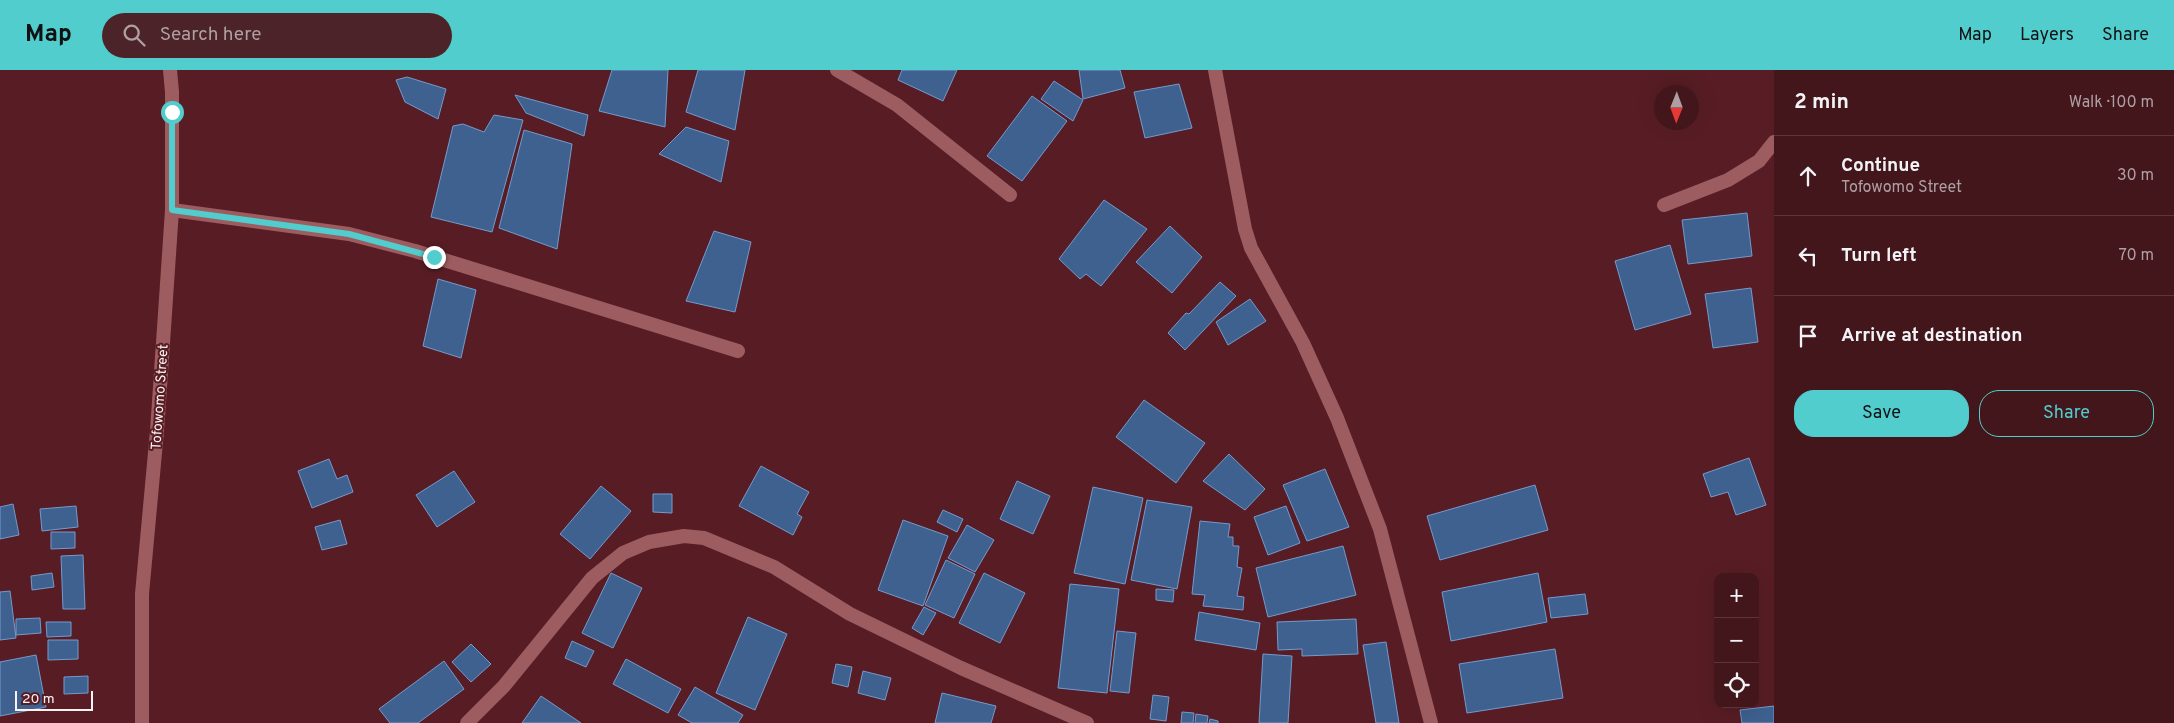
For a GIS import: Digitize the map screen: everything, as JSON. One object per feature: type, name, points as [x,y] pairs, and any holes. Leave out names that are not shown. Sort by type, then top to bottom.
[{"type":"street","name":"Tofowomo Street","points":[[142,723],[142,594],[158,431],[172,210],[172,92],[170,70]]},
{"type":"street","points":[[837,70],[897,105],[1010,195]]},
{"type":"street","points":[[1215,70],[1247,235],[1252,248],[1303,343],[1330,401],[1376,520],[1431,723]]},
{"type":"street","points":[[1664,205],[1728,180],[1759,161],[1774,142]]},
{"type":"street","points":[[172,210],[349,234],[416,251],[738,351]]},
{"type":"street","points":[[467,723],[504,686],[592,578],[623,553],[649,542],[684,536],[704,538],[774,567],[850,614],[961,668],[1087,723]]},
{"type":"building","points":[[612,70],[668,70],[665,127],[599,111]]},
{"type":"building","points":[[698,70],[745,70],[735,130],[686,112]]},
{"type":"building","points":[[902,70],[957,70],[943,101],[898,80]]},
{"type":"building","points":[[1079,70],[1120,70],[1125,88],[1083,99]]},
{"type":"building","points":[[407,77],[446,89],[438,119],[405,102],[396,80]]},
{"type":"building","points":[[1054,81],[1083,100],[1073,121],[1041,99]]},
{"type":"building","points":[[1179,84],[1192,128],[1145,138],[1134,92]]},
{"type":"building","points":[[515,95],[588,115],[584,136],[526,113]]},
{"type":"building","points":[[1032,96],[1067,121],[1022,181],[987,156]]},
{"type":"building","points":[[494,115],[523,120],[492,232],[431,217],[453,126],[463,124],[484,132]]},
{"type":"building","points":[[686,127],[729,141],[721,182],[659,154]]},
{"type":"building","points":[[524,130],[572,144],[557,249],[499,228]]},
{"type":"building","points":[[1104,200],[1147,229],[1101,286],[1086,274],[1080,279],[1059,259]]},
{"type":"building","points":[[1747,213],[1752,256],[1688,264],[1682,220]]},
{"type":"building","points":[[1170,226],[1202,257],[1172,293],[1136,262]]},
{"type":"building","points":[[714,231],[751,242],[735,312],[686,301]]},
{"type":"building","points":[[1670,245],[1691,314],[1635,330],[1615,261]]},
{"type":"building","points":[[438,279],[476,290],[461,358],[423,346]]},
{"type":"building","points":[[1220,282],[1236,296],[1185,350],[1168,333],[1186,313],[1189,314]]},
{"type":"building","points":[[1751,288],[1758,342],[1713,348],[1705,294]]},
{"type":"building","points":[[1250,299],[1266,321],[1228,345],[1216,322]]},
{"type":"building","points":[[1144,400],[1205,443],[1176,483],[1116,437]]},
{"type":"building","points":[[1229,454],[1265,489],[1245,510],[1203,481]]},
{"type":"building","points":[[1749,458],[1766,505],[1736,515],[1728,492],[1711,497],[1703,474]]},
{"type":"building","points":[[329,459],[337,479],[347,475],[353,492],[312,508],[298,471]]},
{"type":"building","points":[[761,466],[809,492],[797,514],[802,517],[793,535],[739,506]]},
{"type":"building","points":[[1325,469],[1349,527],[1307,541],[1283,485]]},
{"type":"building","points":[[454,471],[475,502],[437,527],[416,495]]},
{"type":"building","points":[[1017,481],[1050,496],[1033,534],[1000,519]]},
{"type":"building","points":[[1535,485],[1548,530],[1440,560],[1427,516]]},
{"type":"building","points":[[601,486],[631,511],[590,559],[560,534]]},
{"type":"building","points":[[1093,487],[1143,498],[1125,584],[1074,573]]},
{"type":"building","points":[[653,494],[672,494],[672,513],[653,512]]},
{"type":"building","points":[[1147,500],[1192,507],[1177,589],[1131,580]]},
{"type":"building","points":[[13,504],[19,535],[0,539],[0,507]]},
{"type":"building","points":[[76,506],[78,527],[42,531],[40,509]]},
{"type":"building","points":[[1286,506],[1300,543],[1268,555],[1254,517]]},
{"type":"building","points":[[943,510],[963,519],[957,532],[937,522]]},
{"type":"building","points":[[340,520],[347,544],[322,550],[315,527]]},
{"type":"building","points":[[903,520],[948,536],[923,606],[878,590]]},
{"type":"building","points":[[1200,521],[1230,524],[1228,537],[1233,537],[1233,546],[1239,546],[1237,567],[1242,568],[1237,596],[1244,597],[1243,610],[1203,606],[1205,595],[1192,594]]},
{"type":"building","points":[[967,525],[994,540],[975,572],[948,558]]},
{"type":"building","points":[[51,532],[75,532],[75,548],[51,549]]},
{"type":"building","points":[[1343,546],[1356,595],[1268,617],[1256,568]]},
{"type":"building","points":[[83,555],[85,609],[63,609],[61,556]]},
{"type":"building","points":[[946,560],[975,574],[954,618],[925,605]]},
{"type":"building","points":[[52,573],[54,587],[32,590],[31,576]]},
{"type":"building","points":[[611,573],[642,588],[613,648],[582,633]]},
{"type":"building","points":[[984,573],[1025,593],[1000,643],[959,623]]},
{"type":"building","points":[[1538,573],[1547,622],[1451,641],[1442,592]]},
{"type":"building","points":[[1070,584],[1119,589],[1107,693],[1058,688]]},
{"type":"building","points":[[1156,589],[1174,590],[1173,602],[1156,600]]},
{"type":"building","points":[[10,591],[16,638],[0,640],[0,592]]},
{"type":"building","points":[[1585,594],[1588,614],[1551,618],[1548,598]]},
{"type":"building","points":[[924,607],[936,613],[923,635],[912,628]]},
{"type":"building","points":[[1199,612],[1260,623],[1256,650],[1195,640]]},
{"type":"building","points":[[748,617],[787,634],[755,710],[716,693]]},
{"type":"building","points":[[40,618],[41,633],[16,635],[16,619]]},
{"type":"building","points":[[1356,619],[1358,654],[1302,656],[1302,649],[1278,650],[1277,622]]},
{"type":"building","points":[[46,622],[71,622],[71,636],[47,637]]},
{"type":"building","points":[[1117,631],[1136,633],[1129,693],[1110,691]]},
{"type":"building","points":[[48,640],[78,640],[78,659],[48,660]]},
{"type":"building","points":[[572,641],[594,651],[586,667],[565,658]]},
{"type":"building","points":[[1386,642],[1399,723],[1376,723],[1363,645]]},
{"type":"building","points":[[471,644],[491,664],[471,682],[452,662]]},
{"type":"building","points":[[1555,649],[1563,698],[1467,713],[1459,664]]},
{"type":"building","points":[[1263,654],[1292,656],[1288,723],[1259,723]]},
{"type":"building","points":[[36,655],[46,707],[0,716],[0,662]]},
{"type":"building","points":[[626,659],[681,689],[668,713],[613,684]]},
{"type":"building","points":[[444,661],[464,689],[418,723],[390,723],[379,709]]},
{"type":"building","points":[[836,664],[852,667],[848,687],[832,683]]},
{"type":"building","points":[[863,671],[891,678],[885,700],[858,693]]},
{"type":"building","points":[[88,676],[88,693],[64,694],[64,677]]},
{"type":"building","points":[[695,687],[743,715],[738,723],[692,723],[678,715]]},
{"type":"building","points":[[942,693],[996,706],[991,723],[935,723]]},
{"type":"building","points":[[1153,695],[1169,697],[1166,721],[1150,719]]},
{"type":"building","points":[[541,696],[581,723],[522,723]]},
{"type":"building","points":[[1774,706],[1774,723],[1742,723],[1740,710]]},
{"type":"building","points":[[1182,712],[1194,713],[1193,723],[1181,723]]},
{"type":"building","points":[[1196,714],[1208,716],[1207,723],[1195,723]]},
{"type":"building","points":[[1210,719],[1218,721],[1218,723],[1209,723]]},
{"type":"route","points":[[172,112],[172,210],[349,234],[434,257]]}]
